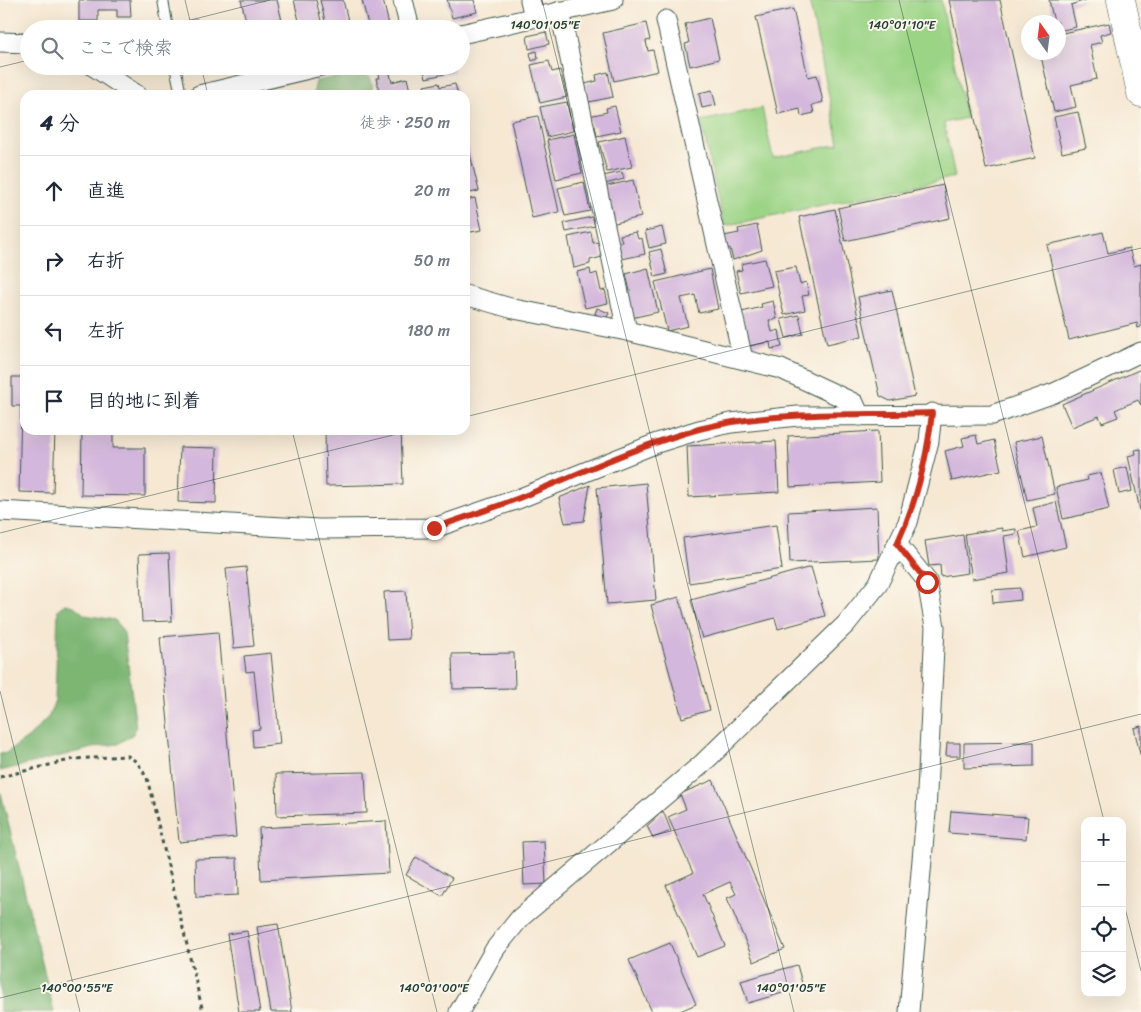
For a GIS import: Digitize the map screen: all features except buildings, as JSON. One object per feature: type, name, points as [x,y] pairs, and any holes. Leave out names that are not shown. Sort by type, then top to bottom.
[{"type":"street","points":[[403,0],[408,20]]},
{"type":"street","points":[[470,31],[532,9],[560,11],[613,0]]},
{"type":"street","points":[[1121,0],[1141,94]]},
{"type":"street","points":[[560,11],[627,331]]},
{"type":"street","points":[[666,20],[743,359]]},
{"type":"street","points":[[0,42],[20,43]]},
{"type":"street","points":[[107,75],[129,90]]},
{"type":"street","points":[[220,90],[283,75]]},
{"type":"street","points":[[470,297],[514,310],[627,331],[781,369],[854,403],[860,416]]},
{"type":"street","points":[[0,510],[319,529],[434,528],[518,499],[641,449],[699,430],[731,423],[798,416],[932,413],[992,414],[1054,393],[1141,352]]},
{"type":"street","points":[[460,1012],[495,949],[520,918],[702,764],[846,624],[878,584],[908,522],[929,441],[932,413]]},
{"type":"street","points":[[897,544],[927,582],[935,627],[926,813],[909,1012]]},
{"type":"lane","points":[[163,0],[166,20]]},
{"type":"lane","points":[[177,75],[180,90]]},
{"type":"path","points":[[0,777],[74,759],[128,756],[137,762],[147,778],[203,1012]]},
{"type":"green space","points":[[809,0],[941,0],[966,118],[944,123],[955,177],[724,226],[701,121],[762,108],[773,158],[839,144]]},
{"type":"green space","points":[[344,75],[362,75],[370,77],[374,90],[314,90],[316,81]]},
{"type":"green space","points":[[65,604],[74,606],[85,615],[115,620],[124,633],[136,728],[133,734],[118,744],[101,746],[0,771],[0,754],[6,753],[29,737],[49,716],[55,700],[58,609]]},
{"type":"green space","points":[[1,793],[54,1012],[0,1012]]},
{"type":"route","points":[[434,528],[518,499],[657,443],[699,430],[731,423],[798,416],[932,413],[929,441],[908,522],[897,544],[927,582]]}]
